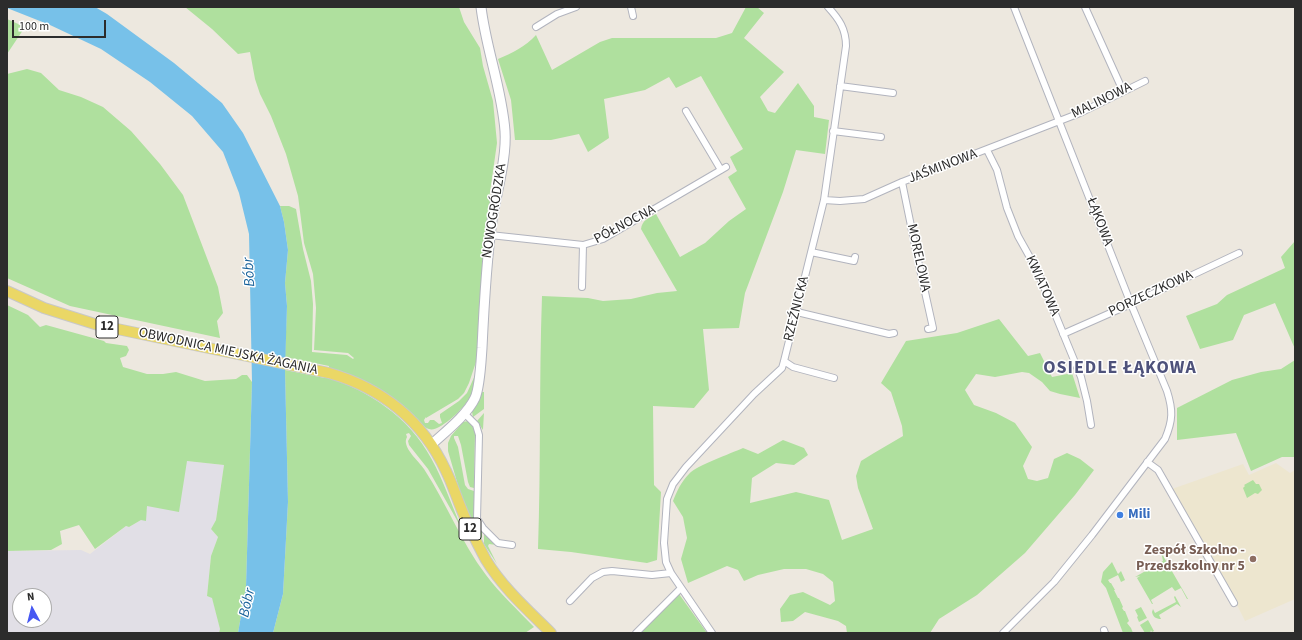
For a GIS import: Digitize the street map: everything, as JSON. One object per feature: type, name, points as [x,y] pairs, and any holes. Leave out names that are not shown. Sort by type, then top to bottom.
[{"type":"main road","name":"NOWOGRÓDZKA","points":[[432,444],[472,404],[477,394],[481,362],[490,235],[503,156],[505,134],[500,94],[484,32],[481,7]]},
{"type":"main road","name":"OBWODNICA MIEJSKA ŻAGANIA","points":[[7,291],[44,308],[79,320],[347,378],[364,386],[390,402],[411,419],[432,444]]},
{"type":"main road","name":"12","points":[[432,444],[446,470],[464,517],[488,562],[518,600],[551,633]]},
{"type":"street","points":[[536,27],[557,14],[576,7]]},
{"type":"street","points":[[631,7],[633,16]]},
{"type":"street","name":"RZEŹNICKA","points":[[712,633],[671,573],[666,562],[664,543],[666,507],[673,484],[686,467],[754,394],[782,368],[824,200],[846,40],[842,26],[828,7]]},
{"type":"street","name":"ŁĄKOWA","points":[[1014,7],[1171,403],[1172,415],[1165,439],[1147,462]]},
{"type":"street","points":[[1085,7],[1123,91]]},
{"type":"street","name":"MALINOWA","points":[[1060,121],[1080,113],[1145,81]]},
{"type":"street","points":[[840,86],[893,92]]},
{"type":"street","name":"PÓŁNOCNA","points":[[490,235],[583,245],[603,239],[723,169],[686,111]]},
{"type":"street","name":"JAŚMINOWA","points":[[824,200],[840,201],[864,199],[902,182],[1060,121]]},
{"type":"street","points":[[833,131],[881,137]]},
{"type":"street","name":"KWIATOWA","points":[[987,150],[997,170],[1007,208],[1018,236],[1037,270],[1081,378],[1091,424]]},
{"type":"street","name":"MORELOWA","points":[[902,182],[933,328],[928,330]]},
{"type":"street","points":[[582,287],[583,245]]},
{"type":"street","points":[[811,252],[854,262],[855,257]]},
{"type":"street","name":"PORZECZKOWA","points":[[1063,334],[1239,253]]},
{"type":"street","points":[[796,312],[894,334]]},
{"type":"street","points":[[784,361],[793,367],[834,378]]},
{"type":"street","points":[[464,413],[476,425],[479,435],[477,519],[483,528],[498,543],[512,545]]},
{"type":"street","points":[[1003,633],[1054,582],[1092,535],[1147,462],[1158,470],[1234,603]]},
{"type":"street","points":[[570,601],[592,578],[603,572],[612,571],[652,576],[671,573]]},
{"type":"street","points":[[636,633],[681,588]]},
{"type":"shaded area","points":[[187,461],[224,465],[216,520],[211,529],[218,537],[211,556],[207,596],[212,597],[220,629],[219,633],[7,633],[7,551],[81,550],[90,554],[126,526],[129,527],[141,520],[147,506]]},
{"type":"shaded area","name":"Zespół Szkolno - Przedszkolny nr 5","points":[[1276,463],[1290,473],[1295,470],[1295,599],[1245,621],[1228,587],[1172,489],[1243,464],[1249,475]]},
{"type":"green space","points":[[185,7],[459,7],[464,22],[480,48],[483,66],[493,101],[497,143],[489,199],[492,201],[484,257],[477,359],[464,393],[458,399],[426,417],[424,420],[425,423],[428,423],[430,420],[434,420],[439,424],[442,423],[440,414],[459,401],[467,393],[476,373],[475,383],[467,403],[439,427],[433,429],[426,428],[396,400],[378,388],[359,379],[329,368],[329,366],[285,357],[287,306],[285,283],[288,250],[280,206],[289,206],[296,209],[303,249],[311,281],[313,304],[312,352],[347,355],[353,359],[354,358],[348,353],[314,350],[316,308],[313,274],[304,243],[298,196],[286,154],[255,79],[250,52],[238,54],[212,29]]},
{"type":"green space","points":[[746,7],[757,7],[764,13],[744,38],[784,72],[760,97],[768,111],[775,113],[798,83],[814,106],[814,117],[829,120],[825,154],[796,150],[783,192],[745,293],[739,328],[703,329],[709,390],[694,408],[653,406],[654,485],[661,492],[657,560],[647,563],[571,552],[538,549],[542,296],[588,298],[603,301],[631,299],[657,293],[677,291],[641,229],[643,223],[656,214],[680,257],[705,243],[729,221],[746,209],[728,177],[737,171],[730,157],[743,149],[701,76],[676,88],[669,77],[645,90],[604,99],[609,138],[588,152],[579,134],[551,140],[515,140],[511,100],[498,59],[523,46],[536,35],[552,70],[600,42],[612,38],[716,38],[732,33]]},
{"type":"green space","points":[[7,19],[25,27],[7,54]]},
{"type":"green space","points":[[27,69],[41,73],[59,90],[81,97],[103,107],[131,131],[160,164],[183,195],[218,287],[223,313],[217,321],[220,338],[70,306],[7,278],[7,74]]},
{"type":"green space","points":[[1295,241],[1295,349],[1275,303],[1244,315],[1233,340],[1200,349],[1186,316],[1217,304],[1227,295],[1285,268],[1281,257]]},
{"type":"green space","points":[[7,305],[28,315],[40,327],[46,325],[104,341],[106,343],[127,346],[129,350],[126,356],[120,358],[123,367],[147,374],[176,372],[205,381],[236,379],[242,375],[247,375],[252,382],[246,587],[238,633],[219,633],[220,629],[212,598],[207,596],[211,556],[218,537],[211,529],[216,520],[224,465],[187,461],[179,512],[147,506],[146,521],[141,520],[129,527],[126,526],[95,549],[79,525],[60,531],[62,544],[51,550],[7,551]]},
{"type":"green space","points":[[999,319],[1028,356],[1040,353],[1052,377],[1072,373],[1080,398],[1050,391],[1042,382],[1029,373],[1022,372],[995,377],[976,374],[965,390],[974,405],[996,413],[1015,423],[1032,447],[1023,466],[1028,479],[1037,481],[1048,478],[1054,459],[1067,453],[1080,459],[1094,470],[1075,495],[1025,553],[977,595],[939,619],[930,633],[847,633],[846,626],[838,621],[805,612],[793,621],[781,622],[780,609],[790,595],[803,592],[830,605],[835,601],[833,582],[823,574],[806,569],[784,569],[758,575],[744,581],[738,570],[727,566],[688,583],[681,559],[687,538],[683,517],[673,501],[684,480],[689,474],[706,463],[743,448],[758,454],[783,440],[804,448],[808,455],[794,465],[776,463],[752,478],[750,503],[796,492],[829,500],[842,540],[873,529],[858,488],[856,476],[861,461],[903,436],[902,426],[891,392],[881,383],[906,341],[957,333]]},
{"type":"green space","points":[[1295,360],[1295,457],[1282,457],[1251,471],[1236,433],[1177,440],[1177,408],[1232,380],[1261,372],[1281,369]]},
{"type":"green space","points":[[285,370],[325,378],[327,377],[343,383],[373,398],[400,418],[422,443],[436,467],[463,531],[428,469],[409,445],[408,441],[411,436],[409,433],[406,434],[406,445],[408,449],[432,482],[477,562],[491,582],[534,627],[525,633],[273,633],[283,594],[288,502]]},
{"type":"green space","points":[[481,392],[484,392],[484,409],[473,417],[472,412]]},
{"type":"green space","points":[[484,413],[483,429],[483,430],[477,421]]},
{"type":"green space","points":[[468,421],[474,428],[475,433],[474,488],[470,487],[468,482],[458,436],[454,436],[454,438],[458,447],[465,485],[468,489],[474,491],[474,517],[482,529],[482,544],[462,499],[448,451],[448,443],[451,436],[463,422]]},
{"type":"green space","points":[[1253,480],[1256,484],[1259,484],[1262,490],[1258,494],[1255,493],[1247,498],[1243,488],[1245,486],[1244,485]]},
{"type":"green space","points":[[484,531],[497,545],[489,544],[488,546],[497,564],[484,544]]},
{"type":"green space","points":[[1158,547],[1188,599],[1181,588],[1175,591],[1172,587],[1151,600],[1152,604],[1137,578],[1140,576],[1135,577],[1163,561],[1162,556],[1156,549]]},
{"type":"green space","points":[[1112,562],[1118,574],[1121,571],[1125,580],[1121,582],[1118,575],[1108,580],[1119,598],[1123,607],[1122,608],[1125,611],[1129,621],[1127,623],[1133,633],[1123,633],[1106,588],[1101,582],[1103,572]]},
{"type":"green space","points":[[679,594],[707,633],[639,633],[665,606]]},
{"type":"green space","points":[[1175,596],[1181,607],[1177,604],[1159,615],[1161,619],[1156,618],[1152,612],[1153,609],[1155,613],[1176,602]]},
{"type":"green space","points":[[1141,607],[1147,618],[1139,622],[1135,610]]},
{"type":"green space","points":[[1148,620],[1154,631],[1152,632],[1151,630],[1150,633],[1145,633],[1140,625]]},
{"type":"water","name":"Bóbr","points":[[7,7],[95,7],[107,14],[174,63],[222,103],[243,133],[280,206],[288,250],[285,283],[287,306],[285,370],[288,502],[283,594],[273,633],[238,633],[246,587],[252,382],[249,234],[239,193],[223,152],[192,116],[150,82],[101,49]]},
{"type":"place","name":"Mili","points":[[1120,515]]},
{"type":"place","name":"Zespół Szkolno - Przedszkolny nr 5","points":[[1253,559]]},
{"type":"district","name":"OSIEDLE ŁĄKOWA","points":[[1120,369]]}]
